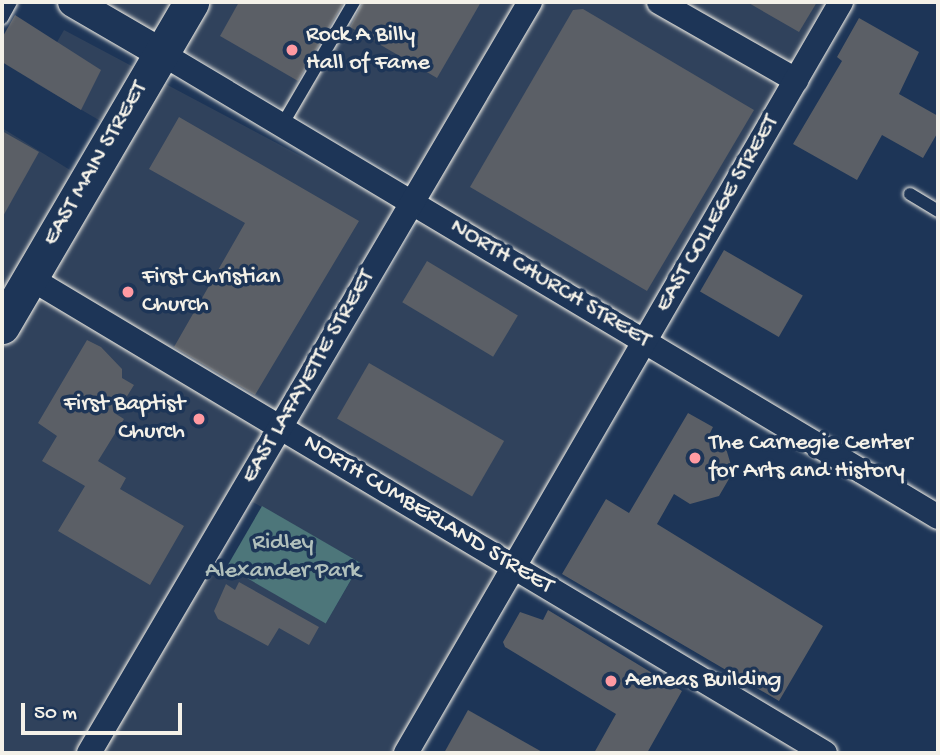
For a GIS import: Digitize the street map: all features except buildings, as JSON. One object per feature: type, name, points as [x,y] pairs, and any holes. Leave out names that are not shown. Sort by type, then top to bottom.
[{"type":"main road","name":"EAST MAIN STREET","points":[[2,326],[191,2]]},
{"type":"street","points":[[73,2],[161,53]]},
{"type":"street","name":"EAST LAFAYETTE STREET","points":[[89,753],[530,2]]},
{"type":"street","points":[[659,2],[796,80]]},
{"type":"street","name":"EAST COLLEGE STREET","points":[[406,753],[841,2]]},
{"type":"street","name":"NORTH CHURCH STREET","points":[[161,53],[938,517]]},
{"type":"street","name":"NORTH CUMBERLAND STREET","points":[[30,278],[498,554],[512,568],[825,753]]},
{"type":"lane","points":[[2,18],[11,2]]},
{"type":"lane","points":[[282,125],[354,2]]},
{"type":"lane","points":[[910,194],[938,211]]},
{"type":"shaded area","points":[[100,2],[833,2],[396,753],[2,753],[2,128],[96,186],[126,136],[34,82],[64,30],[395,206],[197,549],[326,623],[361,563],[251,501],[434,197]]},
{"type":"green space","name":"Ridley Alexander Park","points":[[262,506],[361,563],[326,624],[227,567]]},
{"type":"place","name":"Rock A Billy Hall of Fame","points":[[292,50]]},
{"type":"place","name":"First Christian Church","points":[[128,292]]},
{"type":"place","name":"First Baptist Church","points":[[199,419]]},
{"type":"place","name":"The Carnegie Center for Arts and History","points":[[695,458]]},
{"type":"place","name":"Aeneas Building","points":[[611,681]]}]
